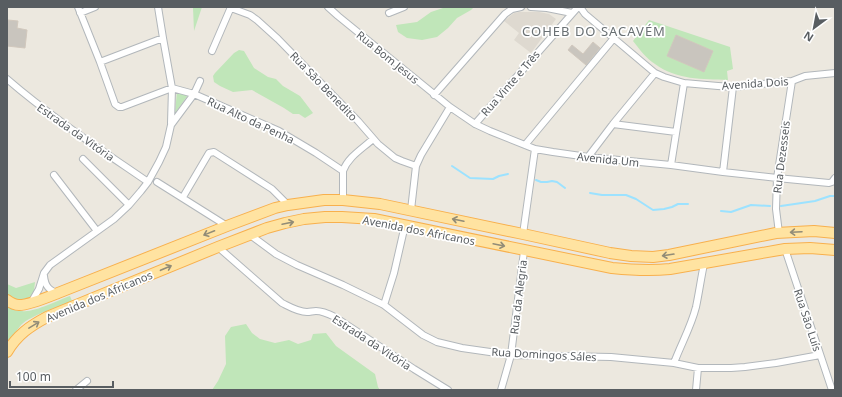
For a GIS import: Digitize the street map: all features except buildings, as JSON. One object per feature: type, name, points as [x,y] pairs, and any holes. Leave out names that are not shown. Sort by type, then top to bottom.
[{"type":"main road","name":"Avenida dos Africanos","points":[[7,300],[19,305],[31,303],[275,208],[324,200],[342,200],[380,204],[610,253],[631,256],[653,257],[669,255],[777,233],[814,231],[835,233]]},
{"type":"main road","name":"Avenida dos Africanos","points":[[7,352],[24,331],[47,317],[249,234],[304,219],[342,217],[374,220],[405,225],[612,268],[636,271],[654,271],[704,264],[785,249],[810,248],[835,250]]},
{"type":"main road","points":[[243,220],[249,234]]},
{"type":"main road","points":[[757,254],[759,244],[777,233]]},
{"type":"street","points":[[95,7],[79,10],[115,104],[122,107],[172,88]]},
{"type":"street","points":[[31,303],[39,289],[44,273],[53,263],[114,219],[128,205],[148,182],[166,147],[171,125],[172,88],[158,7]]},
{"type":"street","points":[[212,51],[231,7]]},
{"type":"street","name":"Rua São Benedito","points":[[231,7],[250,15],[278,39],[384,149],[395,158],[416,166]]},
{"type":"street","name":"Rua Bom Jesus","points":[[328,7],[450,107]]},
{"type":"street","points":[[389,13],[404,7]]},
{"type":"street","points":[[434,95],[505,14],[512,9],[521,7]]},
{"type":"street","points":[[531,7],[547,8],[572,13]]},
{"type":"street","name":"Rua Vinte e Três","points":[[475,124],[572,13],[579,7]]},
{"type":"street","name":"Avenida Dois","points":[[579,7],[585,14],[655,73],[684,83],[733,87],[792,81],[804,76],[835,73]]},
{"type":"street","points":[[100,62],[163,38]]},
{"type":"street","points":[[525,145],[614,38]]},
{"type":"street","points":[[588,157],[655,73]]},
{"type":"street","name":"Estrada da Vitória","points":[[7,79],[50,114],[148,182]]},
{"type":"street","name":"Rua Dezesseis","points":[[777,233],[777,178],[792,81]]},
{"type":"street","points":[[171,125],[194,94],[200,82]]},
{"type":"street","points":[[671,165],[684,83]]},
{"type":"street","points":[[723,172],[733,87]]},
{"type":"street","name":"Rua Alto da Penha","points":[[172,88],[194,94],[279,131],[316,153],[343,172]]},
{"type":"street","points":[[411,210],[416,166],[450,107]]},
{"type":"street","name":"Avenida Um","points":[[450,107],[475,124],[490,131],[535,149],[545,151],[828,183],[832,182],[835,178]]},
{"type":"street","points":[[613,124],[676,132]]},
{"type":"street","points":[[342,200],[343,172],[348,160],[373,139]]},
{"type":"street","points":[[523,234],[535,149]]},
{"type":"street","points":[[183,198],[209,153],[214,152],[272,189],[288,205]]},
{"type":"street","points":[[83,159],[128,205]]},
{"type":"street","points":[[54,175],[97,231]]},
{"type":"street","points":[[158,182],[227,226]]},
{"type":"street","points":[[384,305],[394,273],[405,225]]},
{"type":"street","name":"Rua Domingos Sáles","points":[[249,234],[276,254],[384,305],[424,335],[437,342],[462,348],[511,355],[611,357],[674,363],[698,368],[745,367],[820,355]]},
{"type":"street","name":"Estrada da Vitória","points":[[218,246],[282,303],[299,311],[316,311],[335,317],[448,390]]},
{"type":"street","name":"Rua São Luís","points":[[785,249],[832,390]]},
{"type":"street","name":"Rua da Alegria","points":[[501,390],[511,355],[524,250]]},
{"type":"street","points":[[674,363],[688,333],[696,308],[704,264]]},
{"type":"street","points":[[44,273],[46,286],[52,291],[58,293]]},
{"type":"street","points":[[696,390],[698,368]]},
{"type":"street","points":[[76,390],[87,382]]},
{"type":"shaded area","points":[[539,12],[549,14],[556,19],[531,53],[514,40],[519,33],[504,21],[514,13]]},
{"type":"green space","points":[[202,7],[194,31],[193,8]]},
{"type":"green space","points":[[446,7],[474,7],[457,18],[437,37],[422,40],[407,38],[398,32],[396,25],[417,22],[431,12]]},
{"type":"green space","points":[[649,20],[730,47],[733,69],[727,71],[728,80],[699,79],[681,76],[663,69],[652,62],[643,54],[633,41]]},
{"type":"green space","points":[[239,50],[244,51],[254,68],[268,77],[276,79],[283,86],[300,96],[313,113],[305,118],[299,114],[293,114],[252,90],[233,92],[214,82],[213,76],[215,73],[234,53]]},
{"type":"green space","points":[[177,91],[188,95],[175,113]]},
{"type":"green space","points":[[35,282],[34,291],[30,298],[18,300],[7,295],[7,284],[16,288]]},
{"type":"green space","points":[[70,296],[72,301],[26,321],[19,327],[7,345],[7,306],[20,311],[27,311]]},
{"type":"green space","points":[[246,324],[252,333],[260,339],[275,343],[289,340],[298,344],[311,340],[313,334],[326,333],[336,346],[375,374],[380,390],[212,390],[226,364],[225,336],[231,327]]},
{"type":"waterway","points":[[452,166],[470,178],[493,179],[508,174]]},
{"type":"waterway","points":[[536,180],[541,182],[557,182],[565,188]]},
{"type":"waterway","points":[[590,193],[602,195],[626,195],[636,199],[653,210],[664,209],[678,204],[688,204]]},
{"type":"waterway","points":[[781,206],[815,201],[830,196],[835,196]]},
{"type":"waterway","points":[[721,211],[731,212],[751,205],[770,206]]},
{"type":"district","name":"COHEB DO SACAVÉM","points":[[594,31]]}]
